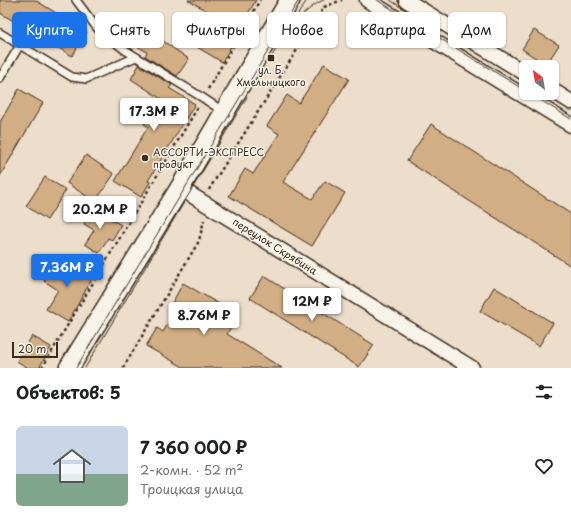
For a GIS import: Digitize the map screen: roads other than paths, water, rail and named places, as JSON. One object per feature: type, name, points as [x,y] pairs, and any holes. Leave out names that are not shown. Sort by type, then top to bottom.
[{"type":"street","points":[[69,368],[180,188],[290,0]]},
{"type":"street","points":[[367,0],[571,125]]},
{"type":"street","points":[[406,0],[519,70]]},
{"type":"street","points":[[559,94],[571,102]]},
{"type":"street","name":"переулок Скрябина","points":[[180,188],[472,368]]},
{"type":"lane","points":[[76,0],[97,28],[125,50],[224,112]]},
{"type":"lane","points":[[0,33],[12,40]]},
{"type":"lane","points":[[0,78],[18,48]]},
{"type":"lane","points":[[25,48],[72,77],[86,79],[136,57]]},
{"type":"tram line","points":[[76,368],[299,0]]},
{"type":"tram line","points":[[270,59],[307,0]]},
{"type":"tram line","points":[[306,12],[314,5],[324,0]]},
{"type":"tram line","points":[[377,0],[519,87]]},
{"type":"tram line","points":[[390,0],[408,12]]},
{"type":"tram line","points":[[85,368],[247,97]]},
{"type":"tram line","points":[[540,100],[571,119]]},
{"type":"place","name":"ул. Б. Хмельницкого","points":[[271,58]]},
{"type":"place","name":"АССОРТИ-ЭКСПРЕСС продукт","points":[[145,158]]}]
